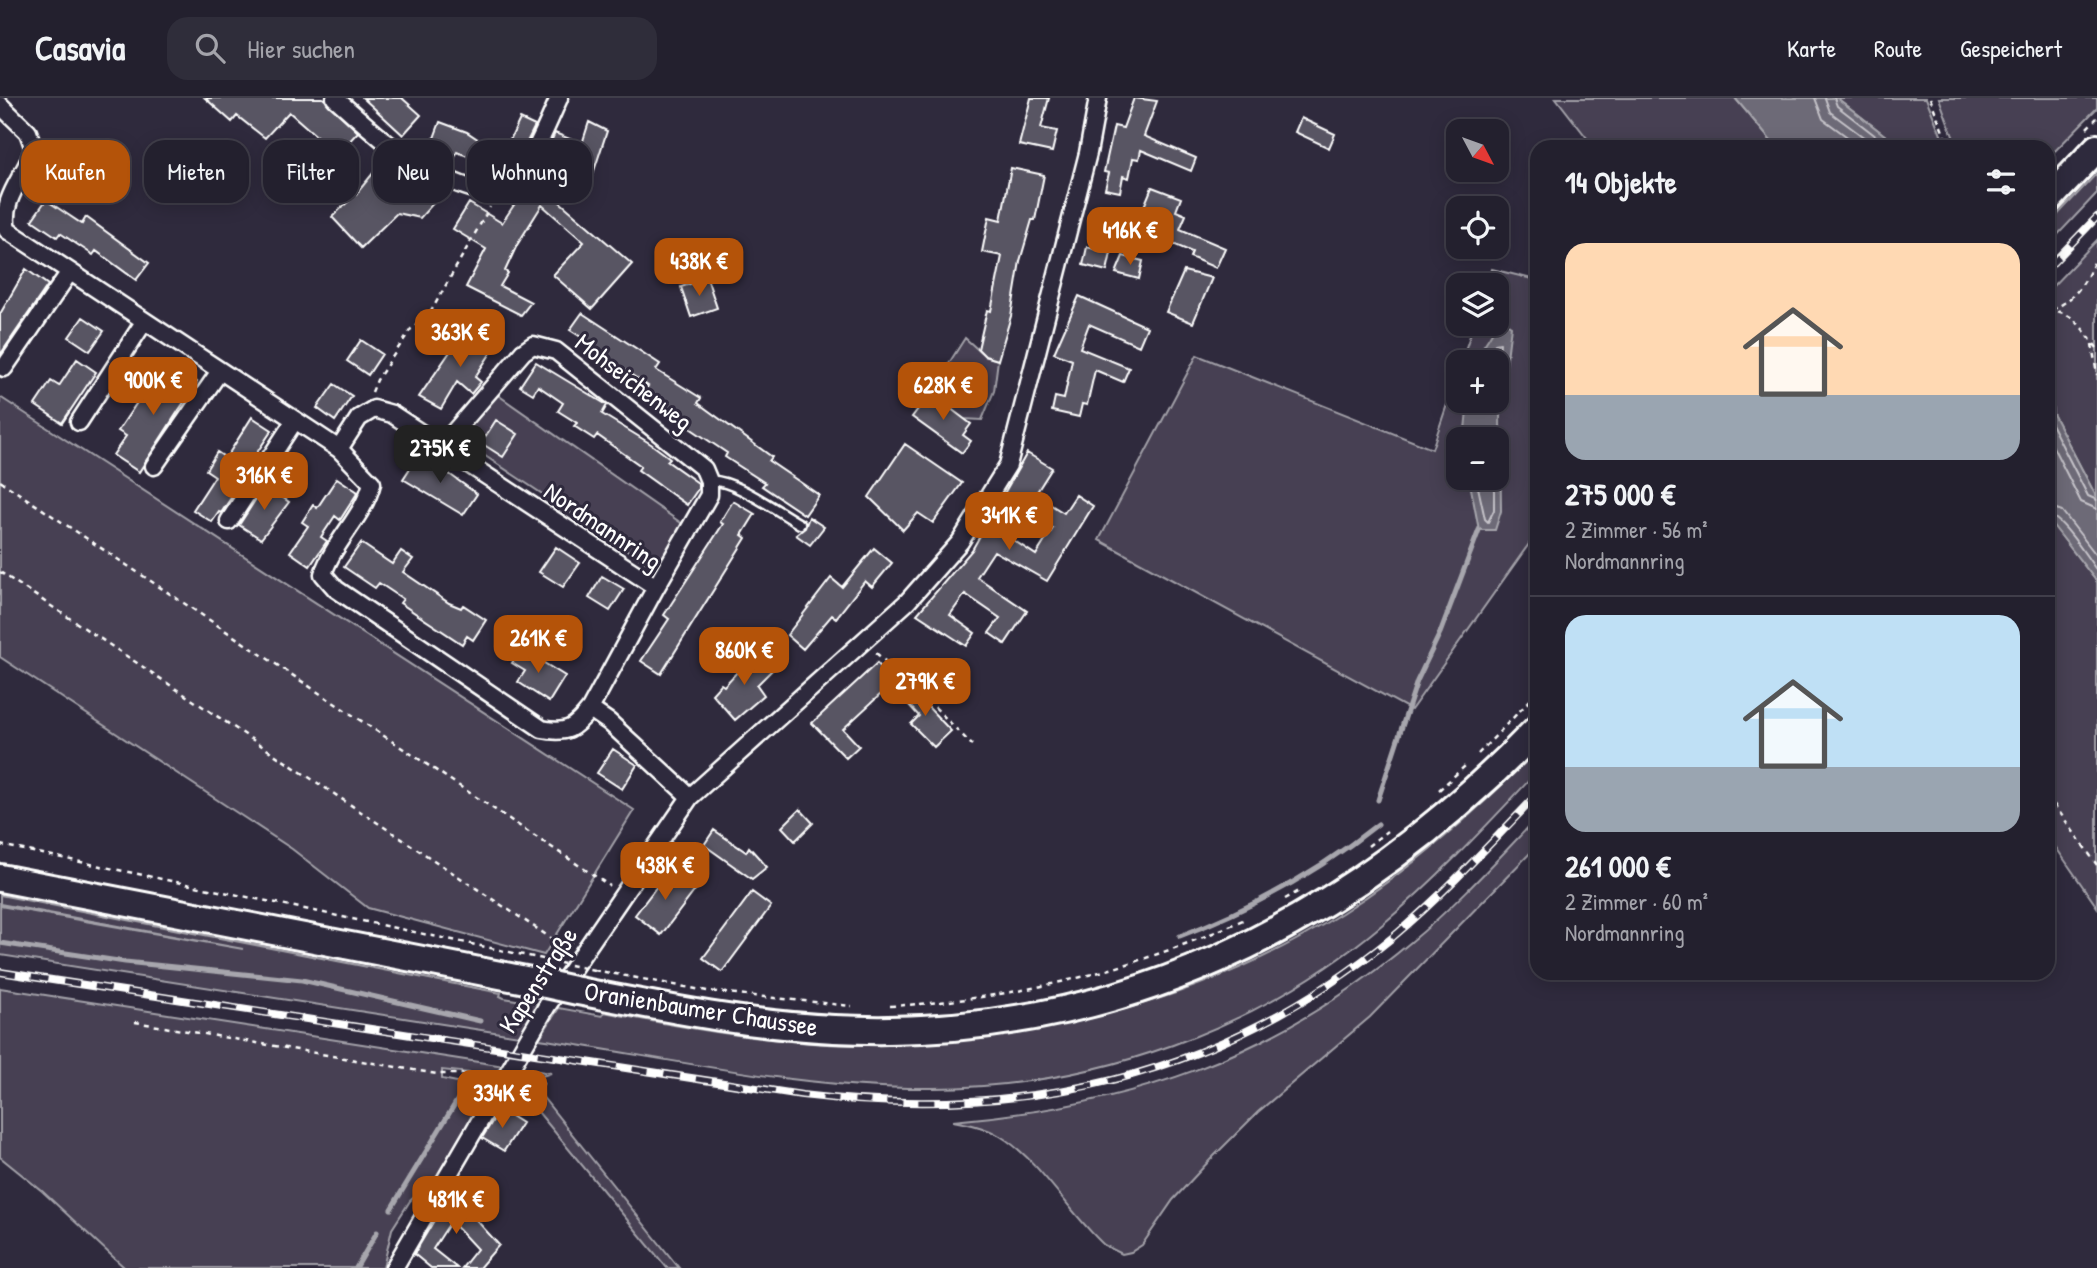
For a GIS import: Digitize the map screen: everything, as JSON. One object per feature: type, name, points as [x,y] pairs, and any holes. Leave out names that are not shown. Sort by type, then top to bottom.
[{"type":"main road","points":[[2055,193],[2097,148]]},
{"type":"main road","name":"Oranienbaumer Chaussee","points":[[0,878],[553,973],[757,1023],[836,1030],[975,1023],[1020,1017],[1119,995],[1189,972],[1242,949],[1349,890],[1419,840],[1530,736]]},
{"type":"street","points":[[335,98],[415,162],[467,185]]},
{"type":"street","points":[[541,140],[559,98]]},
{"type":"street","name":"Kapenstraße","points":[[394,1268],[533,1029],[690,797],[907,602],[961,542],[1008,465],[1088,153],[1098,98]]},
{"type":"street","name":"Nordmannring","points":[[0,105],[28,132],[34,149],[2,205],[7,230],[339,449],[372,483],[369,495],[329,554],[323,574],[337,589],[542,729],[560,733],[578,724],[590,709],[656,587],[391,414],[374,409]]},
{"type":"street","points":[[4,368],[69,273]]},
{"type":"street","points":[[79,422],[144,322]]},
{"type":"street","name":"Mohseichenweg","points":[[441,447],[523,352],[533,345],[545,346],[556,351],[704,469],[709,481]]},
{"type":"street","points":[[154,466],[220,371]]},
{"type":"street","points":[[339,449],[359,418],[374,409]]},
{"type":"street","points":[[229,521],[295,420]]},
{"type":"street","points":[[656,587],[709,495],[709,481]]},
{"type":"street","points":[[590,709],[609,722],[690,797]]},
{"type":"lane","points":[[709,481],[719,480],[731,485],[800,524]]},
{"type":"path","points":[[1930,98],[1946,140]]},
{"type":"path","points":[[374,409],[372,392],[376,380],[411,329],[429,314],[492,203]]},
{"type":"path","points":[[2055,308],[2067,303],[2080,290],[2097,255]]},
{"type":"path","points":[[2055,312],[2074,318],[2097,348]]},
{"type":"path","points":[[2092,341],[2097,375]]},
{"type":"path","points":[[0,481],[624,894]]},
{"type":"path","points":[[0,572],[554,940],[590,944]]},
{"type":"path","points":[[864,642],[918,689],[972,745]]},
{"type":"path","points":[[1431,796],[1530,700]]},
{"type":"path","points":[[2055,806],[2097,865]]},
{"type":"path","points":[[1366,848],[1396,824]]},
{"type":"path","points":[[0,845],[586,980],[856,1006]]},
{"type":"path","points":[[1275,904],[1311,884]]},
{"type":"path","points":[[883,1006],[990,997],[1058,984],[1153,957],[1251,917]]},
{"type":"path","points":[[135,1022],[437,1074]]},
{"type":"shaded area","points":[[1556,98],[1735,98],[1770,140],[1589,140]]},
{"type":"shaded area","points":[[1837,98],[1926,98],[1943,140],[1891,140]]},
{"type":"shaded area","points":[[1939,98],[2097,98],[2097,108],[2055,151],[2055,140],[1954,140]]},
{"type":"shaded area","points":[[2097,173],[2097,193],[2055,238],[2055,218]]},
{"type":"shaded area","points":[[2097,240],[2097,498],[2055,418],[2055,284]]},
{"type":"shaded area","points":[[1492,269],[1508,273],[1490,273]]},
{"type":"shaded area","points":[[1509,273],[1530,278],[1530,542],[1411,710],[1099,540],[1197,355],[1432,449],[1446,408],[1446,413],[1509,413],[1509,350],[1465,350],[1470,336],[1509,336]]},
{"type":"shaded area","points":[[965,338],[985,356],[998,360],[994,391],[982,420],[964,419],[930,393]]},
{"type":"shaded area","points":[[495,393],[684,525],[665,559],[648,564],[461,440],[460,436]]},
{"type":"shaded area","points":[[0,397],[634,810],[544,955],[368,908],[292,849],[0,657]]},
{"type":"shaded area","points":[[2055,528],[2097,582],[2097,907],[2055,846]]},
{"type":"shaded area","points":[[1530,757],[1530,779],[1481,832],[1383,924],[1335,961],[1283,994],[1229,1022],[1173,1045],[1115,1063],[1055,1077],[995,1085],[885,1087],[786,1078],[539,1039],[559,1008],[602,1016],[604,1012],[760,1038],[855,1045],[918,1044],[982,1038],[1108,1014],[1170,995],[1230,972],[1287,945],[1342,913],[1395,877],[1491,795]]},
{"type":"shaded area","points":[[1530,825],[1530,853],[1370,1017],[1258,1112],[1173,1200],[1142,1245],[1131,1252],[1122,1254],[1104,1245],[1015,1146],[989,1130],[953,1121],[1018,1114],[1080,1103],[1140,1088],[1197,1069],[1252,1046],[1306,1017],[1359,982],[1428,928]]},
{"type":"shaded area","points":[[0,895],[501,993],[500,996],[504,998],[540,1004],[519,1036],[0,955],[0,906],[243,949],[0,904]]},
{"type":"shaded area","points":[[0,988],[504,1066],[500,1072],[489,1075],[442,1070],[442,1079],[477,1086],[482,1100],[436,1177],[410,1201],[392,1229],[383,1268],[125,1268],[42,1191],[0,1157]]},
{"type":"shaded area","points":[[519,1068],[551,1073],[542,1076],[538,1083],[541,1095],[679,1268],[667,1268],[510,1078]]},
{"type":"water","points":[[1735,98],[1837,98],[1891,140],[1770,140]]},
{"type":"water","points":[[1509,325],[1511,326],[1508,350],[1481,350],[1490,336],[1509,336]]},
{"type":"water","points":[[1467,413],[1500,413],[1500,427],[1465,427]]},
{"type":"water","points":[[2055,418],[2097,498],[2097,582],[2055,528]]},
{"type":"water","points":[[1471,490],[1501,490],[1501,511],[1495,530],[1479,530]]},
{"type":"building","points":[[205,98],[323,98],[358,132],[351,140],[319,140],[289,112],[265,138],[237,116],[232,122]]},
{"type":"building","points":[[363,98],[402,98],[421,115],[403,135]]},
{"type":"building","points":[[1031,98],[1049,98],[1041,128],[1057,131],[1052,152],[1019,145]]},
{"type":"building","points":[[1134,98],[1157,101],[1144,136],[1196,158],[1191,171],[1141,150],[1139,159],[1133,158],[1129,178],[1123,176],[1120,192],[1105,189],[1109,173],[1104,172],[1114,126],[1123,128]]},
{"type":"building","points":[[1301,118],[1335,134],[1329,148],[1295,132]]},
{"type":"building","points":[[520,119],[535,126],[528,140],[510,140]]},
{"type":"building","points":[[440,122],[467,132],[479,140],[467,140],[467,156],[457,152],[453,163],[453,140],[433,140]]},
{"type":"building","points":[[589,122],[607,131],[592,177],[592,140],[583,140]]},
{"type":"building","points":[[555,133],[572,140],[552,140]]},
{"type":"building","points":[[1011,168],[1044,175],[1035,220],[1032,220],[1020,261],[1011,316],[998,360],[985,356],[978,349],[987,310],[991,311],[1002,256],[982,252],[989,217],[1001,220]]},
{"type":"building","points":[[373,173],[373,203],[433,203],[420,218],[397,213],[361,248],[332,217],[347,203],[359,203],[359,191]]},
{"type":"building","points":[[1152,187],[1181,198],[1176,211],[1186,215],[1180,229],[1225,248],[1216,268],[1190,257],[1192,252],[1164,240],[1162,245],[1133,233]]},
{"type":"building","points":[[44,203],[50,203],[82,224],[86,217],[149,263],[136,280],[96,251],[93,255],[60,233],[57,237],[32,220]]},
{"type":"building","points":[[469,203],[502,223],[515,203],[561,203],[632,264],[592,309],[553,275],[584,242],[542,205],[517,245],[505,271],[508,273],[500,286],[531,302],[521,315],[466,287],[486,249],[453,229]]},
{"type":"building","points":[[1087,247],[1111,253],[1107,271],[1083,265]]},
{"type":"building","points":[[1123,256],[1143,261],[1139,279],[1116,273]]},
{"type":"building","points":[[26,269],[48,285],[0,355],[0,314]]},
{"type":"building","points":[[1184,271],[1212,278],[1193,323],[1166,312]]},
{"type":"building","points":[[707,278],[717,308],[691,317],[681,287]]},
{"type":"building","points":[[1079,296],[1147,327],[1139,346],[1089,324],[1080,348],[1129,368],[1123,382],[1095,370],[1087,405],[1082,404],[1079,417],[1052,411],[1055,397],[1064,399],[1072,360],[1054,353]]},
{"type":"building","points":[[582,313],[660,364],[656,370],[701,398],[698,403],[772,457],[769,461],[819,495],[805,515],[762,486],[765,483],[725,457],[727,453],[684,424],[687,420],[644,392],[648,386],[590,347],[592,344],[570,330]]},
{"type":"building","points":[[83,317],[104,331],[90,351],[69,337]]},
{"type":"building","points":[[481,327],[500,339],[475,377],[481,382],[471,394],[457,382],[441,409],[419,397],[456,343],[466,349]]},
{"type":"building","points":[[361,340],[382,354],[368,375],[347,361]]},
{"type":"building","points":[[77,359],[96,372],[62,423],[35,405],[51,381],[59,386]]},
{"type":"building","points":[[536,362],[607,405],[602,414],[651,444],[670,458],[667,461],[698,483],[698,489],[687,505],[638,470],[641,466],[597,435],[594,439],[574,426],[577,423],[558,411],[563,403],[538,386],[533,394],[520,386]]},
{"type":"building","points":[[170,364],[197,382],[139,472],[113,455],[126,436],[118,431],[146,389],[151,393]]},
{"type":"building","points":[[334,384],[352,396],[335,421],[317,408]]},
{"type":"building","points":[[930,393],[971,424],[963,435],[971,441],[962,453],[912,417]]},
{"type":"building","points":[[252,417],[272,430],[254,457],[257,459],[212,522],[193,510],[215,476],[206,470],[217,452],[226,458]]},
{"type":"building","points":[[496,420],[518,434],[503,457],[481,443]]},
{"type":"building","points":[[905,444],[962,483],[933,523],[918,513],[903,530],[869,497]]},
{"type":"building","points":[[420,453],[477,494],[463,515],[403,479]]},
{"type":"building","points":[[1027,453],[1052,468],[1035,495],[1064,513],[1076,495],[1093,506],[1047,581],[994,551],[977,577],[1027,611],[1005,644],[989,633],[1000,618],[965,594],[950,615],[975,633],[966,646],[917,614],[972,550]],"holes":[[[1020,509],[1053,528],[1036,555],[1004,534]]]},
{"type":"building","points":[[337,478],[358,492],[340,520],[335,516],[321,537],[327,541],[310,566],[290,552],[308,526],[302,522],[313,505],[317,508]]},
{"type":"building","points":[[265,485],[289,502],[261,539],[239,525]]},
{"type":"building","points":[[733,501],[755,514],[742,535],[746,538],[661,674],[641,661],[669,619],[664,615],[723,524],[720,522]]},
{"type":"building","points":[[809,517],[824,527],[810,545],[796,535],[805,528]]},
{"type":"building","points":[[361,543],[392,564],[401,551],[413,559],[403,572],[449,603],[461,608],[463,605],[486,620],[473,640],[467,636],[462,644],[400,603],[403,599],[379,583],[375,588],[344,567]]},
{"type":"building","points":[[556,547],[580,563],[563,587],[539,572]]},
{"type":"building","points":[[874,548],[892,563],[872,587],[865,581],[836,618],[832,615],[803,649],[787,635],[831,578],[842,587]]},
{"type":"building","points":[[602,576],[624,589],[610,611],[589,598]]},
{"type":"building","points":[[524,645],[536,653],[533,656],[565,676],[549,702],[518,682],[525,671],[512,663]]},
{"type":"building","points":[[755,653],[774,668],[757,685],[764,695],[735,720],[712,694],[721,684],[724,686]]},
{"type":"building","points":[[877,663],[894,682],[843,729],[859,746],[846,758],[812,723]]},
{"type":"building","points":[[907,685],[951,731],[934,747],[911,724],[919,716],[898,693]]},
{"type":"building","points":[[613,749],[637,765],[622,789],[597,773]]},
{"type":"building","points":[[800,809],[813,823],[795,841],[782,827]]},
{"type":"building","points":[[714,830],[746,852],[749,847],[767,867],[752,879],[704,845]]},
{"type":"building","points":[[670,869],[696,889],[661,935],[635,915]]},
{"type":"building","points":[[752,892],[771,906],[722,972],[703,958]]},
{"type":"building","points":[[500,1109],[522,1123],[504,1151],[482,1138]]},
{"type":"building","points":[[451,1192],[499,1245],[479,1268],[462,1268],[477,1249],[451,1221],[433,1249],[457,1268],[431,1268],[414,1254]]},
{"type":"waterway","points":[[1378,800],[1417,681],[1440,633],[1479,530]]},
{"type":"waterway","points":[[1180,936],[1233,914],[1284,888],[1332,858],[1378,824]]},
{"type":"waterway","points":[[0,943],[125,962],[302,980],[480,1021]]},
{"type":"waterway","points":[[391,1209],[461,1094]]},
{"type":"waterway","points":[[356,1268],[377,1232]]},
{"type":"railway","points":[[2055,261],[2097,217]]},
{"type":"railway","points":[[0,972],[802,1095],[884,1102],[963,1101],[1040,1094],[1115,1079],[1187,1057],[1258,1026],[1326,986],[1412,921],[1530,802]]}]
